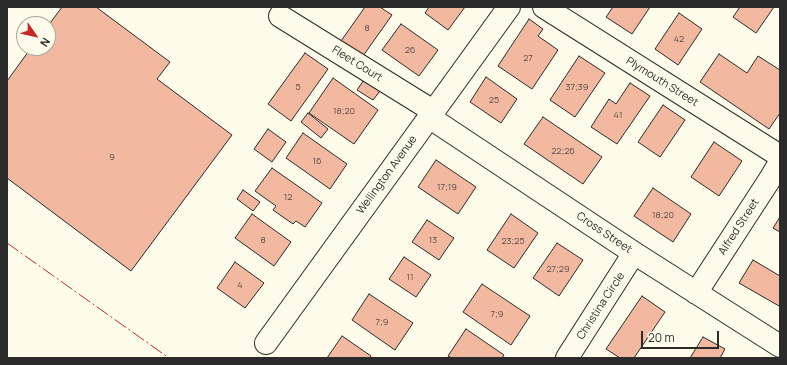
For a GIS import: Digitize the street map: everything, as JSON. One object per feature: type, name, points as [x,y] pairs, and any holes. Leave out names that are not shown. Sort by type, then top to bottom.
[{"type":"street","name":"Wellington Avenue","points":[[266,343],[509,7]]},
{"type":"street","name":"Plymouth Street","points":[[544,7],[780,156]]},
{"type":"street","name":"Fleet Court","points":[[280,16],[431,114]]},
{"type":"street","name":"Cross Street","points":[[431,114],[634,253],[780,346]]},
{"type":"street","name":"Alfred Street","points":[[696,293],[780,162]]},
{"type":"street","name":"Christina Circle","points":[[567,358],[634,253]]},
{"type":"building","points":[[62,7],[96,7],[170,62],[157,79],[232,135],[131,271],[7,178],[7,81],[25,56],[56,56],[55,16]]},
{"type":"building","points":[[365,7],[380,7],[392,15],[363,56],[341,41]]},
{"type":"building","points":[[429,7],[465,7],[448,30],[425,13]]},
{"type":"building","points":[[613,7],[650,7],[632,34],[606,17]]},
{"type":"building","points":[[740,7],[774,7],[756,33],[733,17]]},
{"type":"building","points":[[679,13],[702,29],[678,65],[655,49]]},
{"type":"building","points":[[529,19],[543,29],[538,36],[558,50],[532,89],[498,66]]},
{"type":"building","points":[[401,24],[438,50],[419,76],[382,50]]},
{"type":"building","points":[[305,53],[328,69],[291,121],[268,104]]},
{"type":"building","points":[[719,54],[747,73],[758,56],[780,70],[780,113],[769,129],[700,82]]},
{"type":"building","points":[[579,56],[605,73],[575,117],[550,100]]},
{"type":"building","points":[[486,77],[517,99],[501,123],[470,102]]},
{"type":"building","points":[[333,78],[378,110],[354,144],[309,113]]},
{"type":"building","points":[[364,80],[380,91],[373,100],[357,90]]},
{"type":"building","points":[[630,83],[650,96],[617,144],[591,127],[609,99],[616,104]]},
{"type":"building","points":[[663,105],[685,120],[660,157],[638,142]]},
{"type":"building","points":[[308,113],[328,129],[321,138],[301,122]]},
{"type":"building","points":[[543,117],[602,157],[583,184],[524,144]]},
{"type":"building","points":[[268,129],[286,142],[272,162],[254,149]]},
{"type":"building","points":[[303,133],[347,164],[330,189],[286,158]]},
{"type":"building","points":[[714,142],[742,161],[719,196],[691,177]]},
{"type":"building","points":[[436,160],[476,187],[458,214],[418,187]]},
{"type":"building","points":[[272,168],[322,203],[305,227],[296,221],[293,224],[273,210],[276,206],[255,191]]},
{"type":"building","points":[[653,188],[691,214],[673,242],[634,216]]},
{"type":"building","points":[[243,190],[260,202],[253,211],[237,199]]},
{"type":"building","points":[[252,214],[291,242],[274,266],[235,238]]},
{"type":"building","points":[[511,214],[538,233],[514,268],[487,250]]},
{"type":"building","points":[[780,217],[780,232],[773,228]]},
{"type":"building","points":[[427,220],[454,238],[439,260],[412,242]]},
{"type":"building","points":[[557,243],[583,260],[559,296],[533,278]]},
{"type":"building","points":[[404,257],[431,275],[416,297],[389,279]]},
{"type":"building","points":[[753,260],[780,276],[779,306],[739,283]]},
{"type":"building","points":[[235,262],[264,283],[245,308],[217,288]]},
{"type":"building","points":[[482,284],[530,316],[511,345],[463,312]]},
{"type":"building","points":[[369,294],[413,323],[395,350],[352,320]]},
{"type":"building","points":[[642,296],[665,312],[634,358],[620,358],[606,349]]},
{"type":"building","points":[[466,329],[504,355],[502,358],[452,358],[448,356]]},
{"type":"building","points":[[342,336],[371,356],[370,358],[327,358]]},
{"type":"building","points":[[703,337],[725,349],[720,358],[690,358]]},
{"type":"power","points":[[7,243],[169,358]]}]
